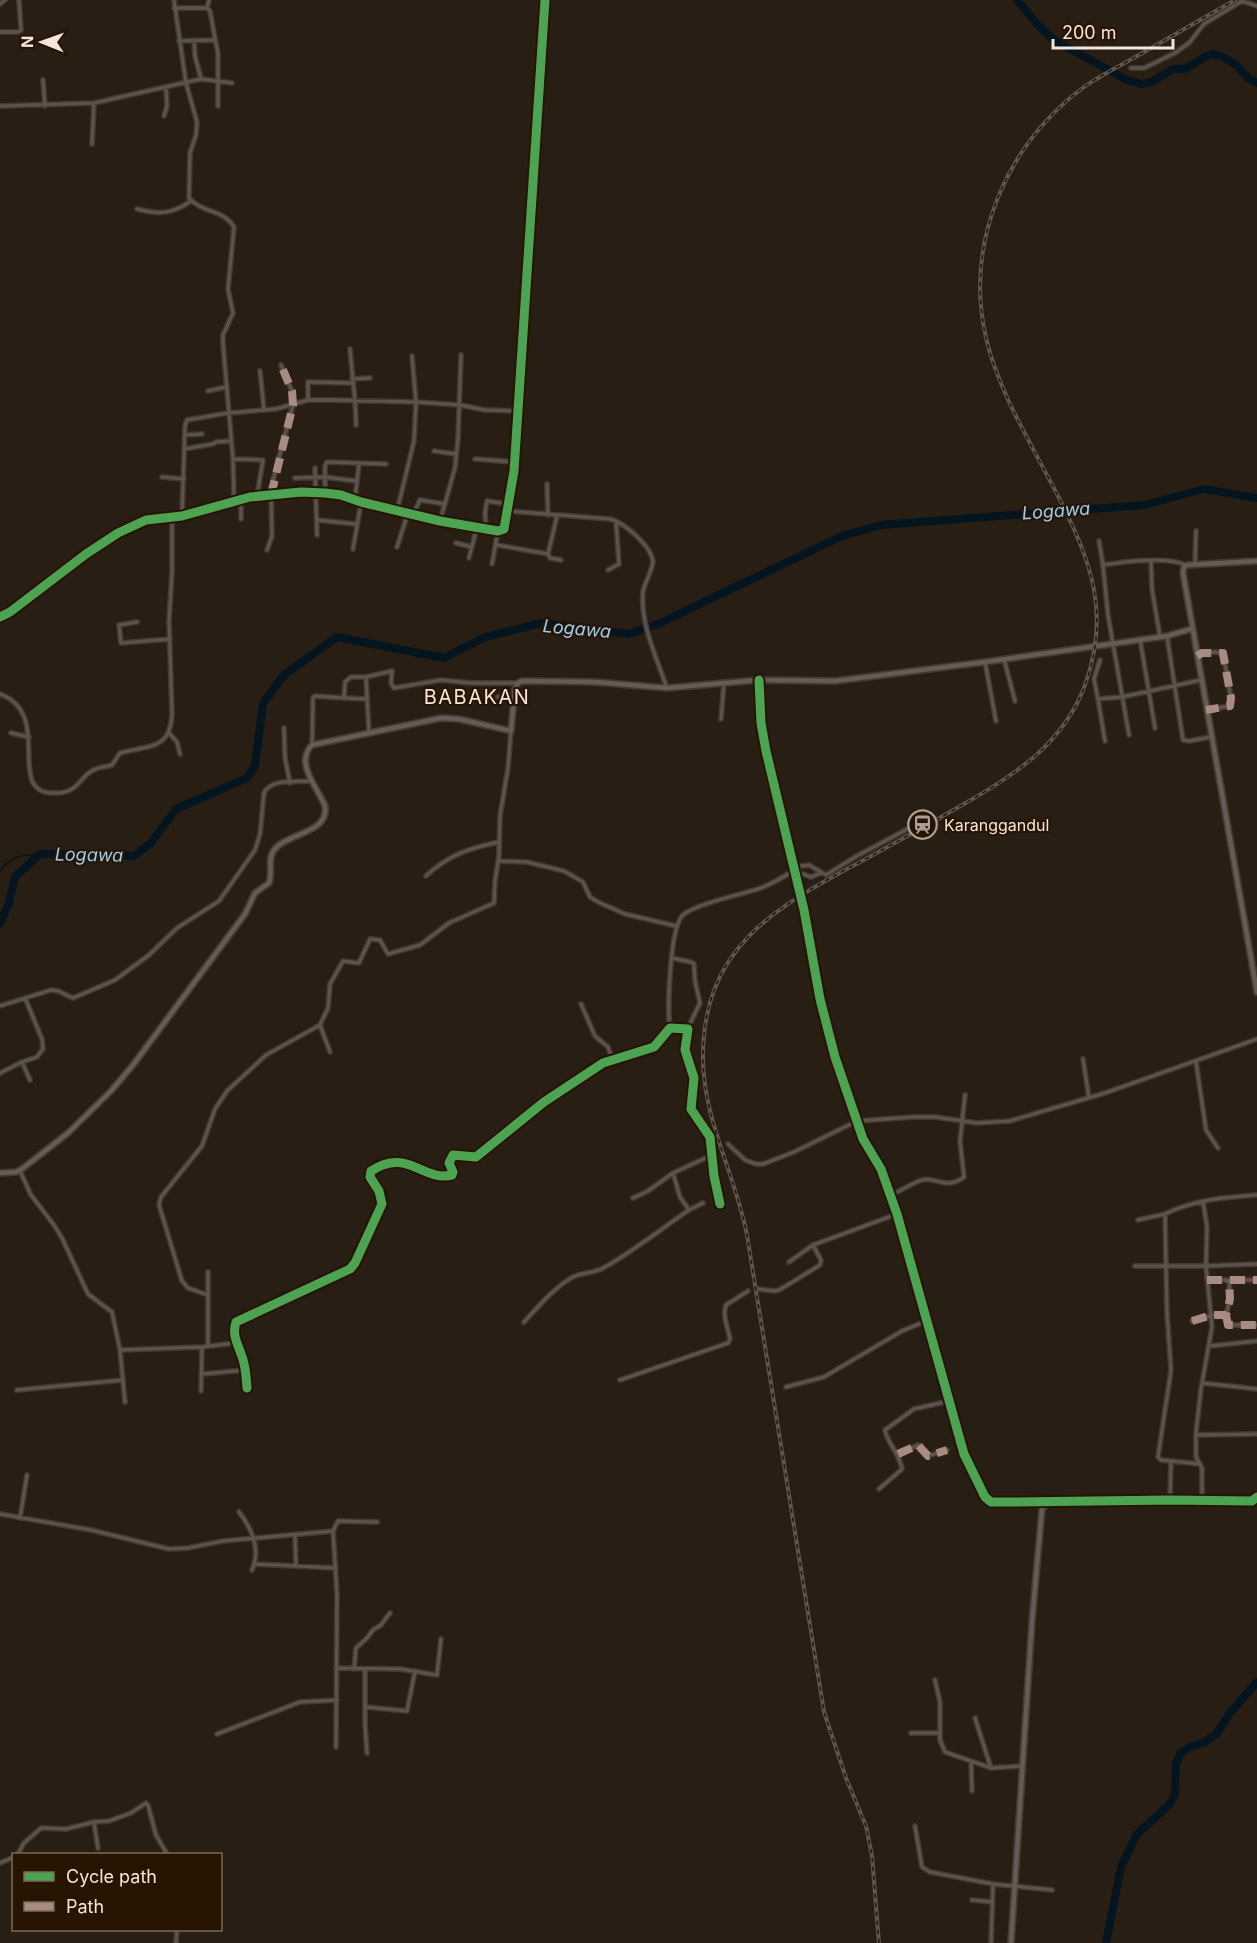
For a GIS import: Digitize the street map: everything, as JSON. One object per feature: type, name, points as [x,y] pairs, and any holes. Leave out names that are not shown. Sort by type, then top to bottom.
[{"type":"main road","points":[[1257,561],[1185,565],[1183,573],[1191,629],[1257,992]]},
{"type":"main road","points":[[0,1173],[20,1170],[68,1133],[111,1091],[134,1065],[245,914],[255,893],[269,883],[271,856],[274,850],[323,820],[326,812],[325,806],[307,770],[307,752],[312,745],[448,718],[511,731],[514,698],[518,683],[522,681],[595,682],[667,688],[759,680],[796,682],[848,680],[1167,636],[1191,629]]},
{"type":"main road","points":[[1011,1943],[1042,1509],[1049,1502],[1252,1500],[1256,1498]]},
{"type":"street","points":[[0,4],[5,0]]},
{"type":"street","points":[[0,32],[18,33],[21,30],[20,0]]},
{"type":"street","points":[[174,0],[178,41],[197,130],[190,153],[188,193],[191,201],[201,208],[224,215],[234,227],[228,289],[232,313],[223,335],[234,501]]},
{"type":"street","points":[[209,0],[207,8],[210,11],[218,54],[218,106]]},
{"type":"street","points":[[1131,68],[1144,68],[1175,53],[1189,42],[1204,24],[1242,1],[1257,6]]},
{"type":"street","points":[[0,617],[108,539],[146,520],[182,516],[256,496],[325,493],[440,521],[498,531],[504,528],[514,462],[545,2]]},
{"type":"street","points":[[174,8],[207,8]]},
{"type":"street","points":[[178,41],[214,39]]},
{"type":"street","points":[[194,40],[201,80]]},
{"type":"street","points":[[43,80],[45,106]]},
{"type":"street","points":[[0,106],[94,103],[201,80],[232,83]]},
{"type":"street","points":[[164,116],[167,106],[166,87]]},
{"type":"street","points":[[92,144],[94,103]]},
{"type":"street","points":[[137,209],[148,212],[176,211],[191,201]]},
{"type":"street","points":[[350,349],[356,400],[356,425]]},
{"type":"street","points":[[440,521],[454,476],[460,405],[460,355]]},
{"type":"street","points":[[397,511],[414,441],[416,402],[412,357]]},
{"type":"street","points":[[267,550],[272,542],[273,531],[271,495],[293,405],[292,391],[281,365]]},
{"type":"street","points":[[260,371],[264,410]]},
{"type":"street","points":[[308,400],[308,382],[352,381],[370,378]]},
{"type":"street","points":[[208,391],[226,387]]},
{"type":"street","points":[[182,516],[187,420],[264,410],[308,400],[416,402],[460,405],[485,410],[517,411]]},
{"type":"street","points":[[185,435],[202,434]]},
{"type":"street","points":[[184,449],[230,441]]},
{"type":"street","points":[[434,452],[456,454]]},
{"type":"street","points":[[233,459],[263,460],[256,496]]},
{"type":"street","points":[[475,459],[514,462]]},
{"type":"street","points":[[325,493],[327,462],[386,464]]},
{"type":"street","points":[[356,500],[358,464]]},
{"type":"street","points":[[315,468],[317,535]]},
{"type":"street","points":[[162,477],[184,479]]},
{"type":"street","points":[[295,478],[325,477],[356,481]]},
{"type":"street","points":[[547,484],[548,515]]},
{"type":"street","points":[[241,499],[241,519]]},
{"type":"street","points":[[413,515],[420,500],[445,504]]},
{"type":"street","points":[[486,529],[487,501],[508,504]]},
{"type":"street","points":[[353,549],[361,502]]},
{"type":"street","points":[[507,511],[616,520],[628,528],[647,548],[653,557],[653,566],[644,590],[645,615],[667,688]]},
{"type":"street","points":[[397,547],[408,513]]},
{"type":"street","points":[[548,554],[557,516]]},
{"type":"street","points":[[0,694],[20,706],[26,717],[29,737],[28,769],[33,782],[44,791],[55,793],[72,789],[93,770],[112,765],[120,753],[152,746],[166,738],[172,713],[170,639],[172,517]]},
{"type":"street","points":[[317,520],[356,524]]},
{"type":"street","points":[[608,570],[619,564],[616,520]]},
{"type":"street","points":[[469,558],[477,527]]},
{"type":"street","points":[[492,564],[498,531]]},
{"type":"street","points":[[1195,564],[1196,531]]},
{"type":"street","points":[[1099,541],[1129,735]]},
{"type":"street","points":[[456,543],[472,547]]},
{"type":"street","points":[[497,544],[548,554],[550,558],[561,560]]},
{"type":"street","points":[[1103,565],[1151,561],[1178,562],[1185,565]]},
{"type":"street","points":[[1151,561],[1152,589],[1160,637]]},
{"type":"street","points":[[137,622],[119,625],[121,642],[170,639]]},
{"type":"street","points":[[1167,636],[1183,740],[1211,737]]},
{"type":"street","points":[[1140,639],[1155,728]]},
{"type":"street","points":[[1197,656],[1202,653],[1223,653],[1232,704],[1228,707],[1206,710]]},
{"type":"street","points":[[1004,659],[1016,701]]},
{"type":"street","points":[[1100,660],[1094,680],[1105,741]]},
{"type":"street","points":[[985,662],[996,721]]},
{"type":"street","points":[[344,698],[347,680],[351,677],[392,671],[391,683],[394,688],[441,680],[471,683],[518,683]]},
{"type":"street","points":[[366,676],[369,735]]},
{"type":"street","points":[[759,680],[762,731],[793,871],[804,910],[820,999],[835,1057],[866,1146],[881,1169],[891,1195],[967,1461],[988,1500],[994,1502],[1049,1502]]},
{"type":"street","points":[[1098,699],[1122,697],[1202,680]]},
{"type":"street","points":[[721,719],[724,682]]},
{"type":"street","points":[[312,745],[313,698],[317,696],[367,699]]},
{"type":"street","points":[[498,697],[514,698]]},
{"type":"street","points":[[284,728],[285,754],[290,783]]},
{"type":"street","points":[[208,1295],[188,1288],[182,1281],[159,1205],[161,1197],[202,1146],[215,1108],[227,1091],[266,1055],[320,1024],[328,1008],[330,984],[342,961],[359,963],[370,939],[380,940],[388,954],[420,945],[449,923],[492,904],[495,900],[500,816],[511,731]]},
{"type":"street","points":[[11,733],[29,737]]},
{"type":"street","points":[[169,733],[177,742],[180,753]]},
{"type":"street","points":[[0,1006],[55,990],[73,998],[108,984],[149,955],[183,924],[213,906],[225,894],[255,850],[260,834],[266,790],[272,784],[312,781]]},
{"type":"street","points":[[247,1388],[246,1370],[235,1343],[235,1327],[238,1320],[350,1269],[355,1263],[382,1204],[379,1191],[370,1177],[371,1171],[392,1162],[407,1163],[449,1177],[453,1172],[449,1163],[453,1155],[477,1157],[537,1106],[603,1063],[654,1047],[670,1028],[668,1008],[672,958],[676,926],[684,914],[763,887],[809,865],[826,875],[928,818]]},
{"type":"street","points":[[426,876],[446,859],[459,852],[499,842]]},
{"type":"street","points":[[499,861],[527,862],[564,871],[584,882],[590,897],[598,902],[625,914],[676,926]]},
{"type":"street","points":[[793,871],[811,877],[821,873]]},
{"type":"street","points":[[672,958],[694,964],[700,1003],[688,1029],[685,1050],[694,1078],[690,1108],[709,1132],[720,1204]]},
{"type":"street","points":[[0,1073],[37,1057],[43,1048],[25,998]]},
{"type":"street","points":[[581,1004],[595,1036],[608,1047],[613,1061]]},
{"type":"street","points":[[320,1024],[330,1052]]},
{"type":"street","points":[[670,1028],[688,1029]]},
{"type":"street","points":[[728,1144],[745,1160],[763,1164],[794,1152],[856,1121],[913,1118],[995,1123],[1010,1121],[1089,1098],[1257,1039]]},
{"type":"street","points":[[1083,1059],[1089,1098]]},
{"type":"street","points":[[22,1062],[30,1080]]},
{"type":"street","points":[[1196,1062],[1206,1130],[1218,1148]]},
{"type":"street","points":[[891,1195],[922,1180],[946,1183],[963,1179],[965,1176],[960,1148],[965,1095]]},
{"type":"street","points":[[633,1198],[673,1173],[712,1155]]},
{"type":"street","points":[[20,1170],[31,1195],[58,1231],[87,1294],[112,1312],[120,1350],[125,1402]]},
{"type":"street","points":[[673,1173],[680,1197],[689,1210]]},
{"type":"street","points":[[1138,1220],[1165,1214],[1203,1201],[1257,1195]]},
{"type":"street","points":[[1202,1500],[1202,1475],[1196,1457],[1196,1435],[1202,1383],[1210,1346],[1212,1315],[1207,1280],[1207,1227],[1203,1201]]},
{"type":"street","points":[[524,1322],[569,1279],[583,1273],[599,1271],[638,1248],[689,1210],[703,1203]]},
{"type":"street","points":[[789,1262],[813,1245],[897,1214]]},
{"type":"street","points":[[1165,1214],[1167,1313],[1171,1370],[1158,1457],[1161,1460],[1200,1464]]},
{"type":"street","points":[[758,1290],[781,1289],[820,1265],[821,1260],[813,1245]]},
{"type":"street","points":[[1135,1266],[1257,1264]]},
{"type":"street","points":[[208,1272],[208,1346]]},
{"type":"street","points":[[1207,1280],[1257,1280]]},
{"type":"street","points":[[1230,1281],[1230,1299],[1226,1315],[1228,1325],[1257,1325]]},
{"type":"street","points":[[621,1380],[728,1343],[730,1339],[726,1324],[726,1305],[748,1291]]},
{"type":"street","points":[[1192,1321],[1212,1315],[1226,1315]]},
{"type":"street","points":[[786,1387],[824,1377],[902,1331],[926,1321]]},
{"type":"street","points":[[1210,1346],[1257,1341]]},
{"type":"street","points":[[120,1350],[202,1347],[235,1343]]},
{"type":"street","points":[[201,1391],[202,1347]]},
{"type":"street","points":[[202,1374],[246,1370]]},
{"type":"street","points":[[17,1390],[123,1380]]},
{"type":"street","points":[[1202,1383],[1257,1389]]},
{"type":"street","points":[[879,1489],[902,1471],[903,1467],[885,1430],[914,1409],[949,1401]]},
{"type":"street","points":[[1196,1435],[1257,1434]]},
{"type":"street","points":[[898,1454],[918,1445],[928,1456],[947,1450]]},
{"type":"street","points":[[1170,1500],[1171,1461]]},
{"type":"street","points":[[20,1518],[27,1475]]},
{"type":"street","points":[[238,1512],[248,1524],[254,1538],[255,1564],[252,1570]]},
{"type":"street","points":[[0,1514],[91,1530],[169,1549],[223,1541],[333,1531]]},
{"type":"street","points":[[336,1748],[336,1568],[333,1531],[338,1521],[377,1522]]},
{"type":"street","points":[[295,1534],[296,1566]]},
{"type":"street","points":[[255,1564],[336,1568]]},
{"type":"street","points":[[354,1669],[356,1648],[374,1628],[381,1625],[390,1613]]},
{"type":"street","points":[[336,1668],[400,1669],[439,1675],[441,1639]]},
{"type":"street","points":[[365,1669],[364,1724],[367,1735],[367,1753]]},
{"type":"street","points":[[366,1707],[407,1711],[415,1671]]},
{"type":"street","points":[[935,1680],[940,1701],[939,1733],[945,1752],[991,1768],[1022,1766]]},
{"type":"street","points":[[217,1734],[300,1702],[337,1700]]},
{"type":"street","points":[[975,1718],[991,1768]]},
{"type":"street","points":[[911,1733],[939,1733]]},
{"type":"street","points":[[971,1761],[972,1791]]},
{"type":"street","points":[[19,1853],[24,1843],[41,1828],[66,1829],[109,1821],[147,1804],[156,1835],[166,1853]]},
{"type":"street","points":[[94,1822],[98,1848]]},
{"type":"street","points":[[915,1826],[923,1869],[936,1874],[993,1884],[1052,1890]]},
{"type":"street","points":[[991,1943],[993,1884]]},
{"type":"street","points":[[972,1900],[992,1902]]},
{"type":"waterway","points":[[1017,0],[1054,40],[1127,80],[1141,84],[1151,82],[1173,69],[1185,69],[1213,54],[1236,65],[1248,78],[1257,83]]},
{"type":"waterway","name":"Logawa","points":[[0,923],[9,903],[15,877],[40,854],[134,856],[151,843],[176,809],[247,778],[255,766],[263,703],[285,674],[337,637],[444,658],[485,637],[542,623],[629,634],[658,624],[842,536],[881,525],[1144,505],[1204,489],[1257,498]]},
{"type":"waterway","points":[[0,871],[8,862],[17,857],[40,854]]},
{"type":"waterway","points":[[1106,1943],[1121,1867],[1137,1834],[1169,1805],[1175,1794],[1176,1764],[1180,1754],[1190,1747],[1205,1742],[1217,1733],[1230,1713],[1257,1682]]},
{"type":"railway","points":[[879,1943],[872,1856],[866,1826],[846,1778],[824,1712],[747,1235],[708,1103],[703,1059],[706,1021],[715,988],[730,960],[749,936],[772,915],[829,879],[983,793],[1019,769],[1051,740],[1076,706],[1093,659],[1097,611],[1094,588],[1080,543],[1008,399],[986,338],[981,302],[981,266],[987,231],[998,198],[1013,166],[1033,137],[1057,110],[1097,78],[1235,0]]},
{"type":"marked path","points":[[271,495],[293,405],[292,391],[281,365]]},
{"type":"marked path","points":[[1197,656],[1202,653],[1223,653],[1231,698],[1230,706],[1206,710]]},
{"type":"marked path","points":[[1207,1280],[1257,1280]]},
{"type":"marked path","points":[[1192,1321],[1212,1315],[1226,1315],[1230,1299],[1229,1281]]},
{"type":"marked path","points":[[1226,1315],[1228,1325],[1257,1325]]},
{"type":"marked path","points":[[898,1454],[918,1445],[928,1456],[947,1450]]},
{"type":"cycle path","points":[[0,617],[118,533],[146,520],[182,516],[250,497],[301,492],[341,495],[440,521],[498,531],[504,529],[514,471],[545,0]]},
{"type":"cycle path","points":[[759,680],[761,723],[766,751],[804,910],[820,999],[835,1057],[863,1139],[881,1169],[897,1214],[964,1454],[985,1497],[991,1502],[1252,1501],[1257,1497]]},
{"type":"cycle path","points":[[247,1388],[244,1362],[235,1335],[236,1322],[350,1269],[355,1263],[382,1204],[379,1191],[370,1177],[371,1171],[395,1162],[432,1174],[452,1175],[449,1163],[453,1155],[476,1157],[544,1102],[603,1063],[654,1047],[670,1028],[688,1029],[685,1050],[694,1078],[691,1109],[710,1137],[714,1176],[720,1204]]},
{"type":"place","name":"Karanggandul","points":[[923,825]]},
{"type":"district","name":"BABAKAN","points":[[477,697]]}]
